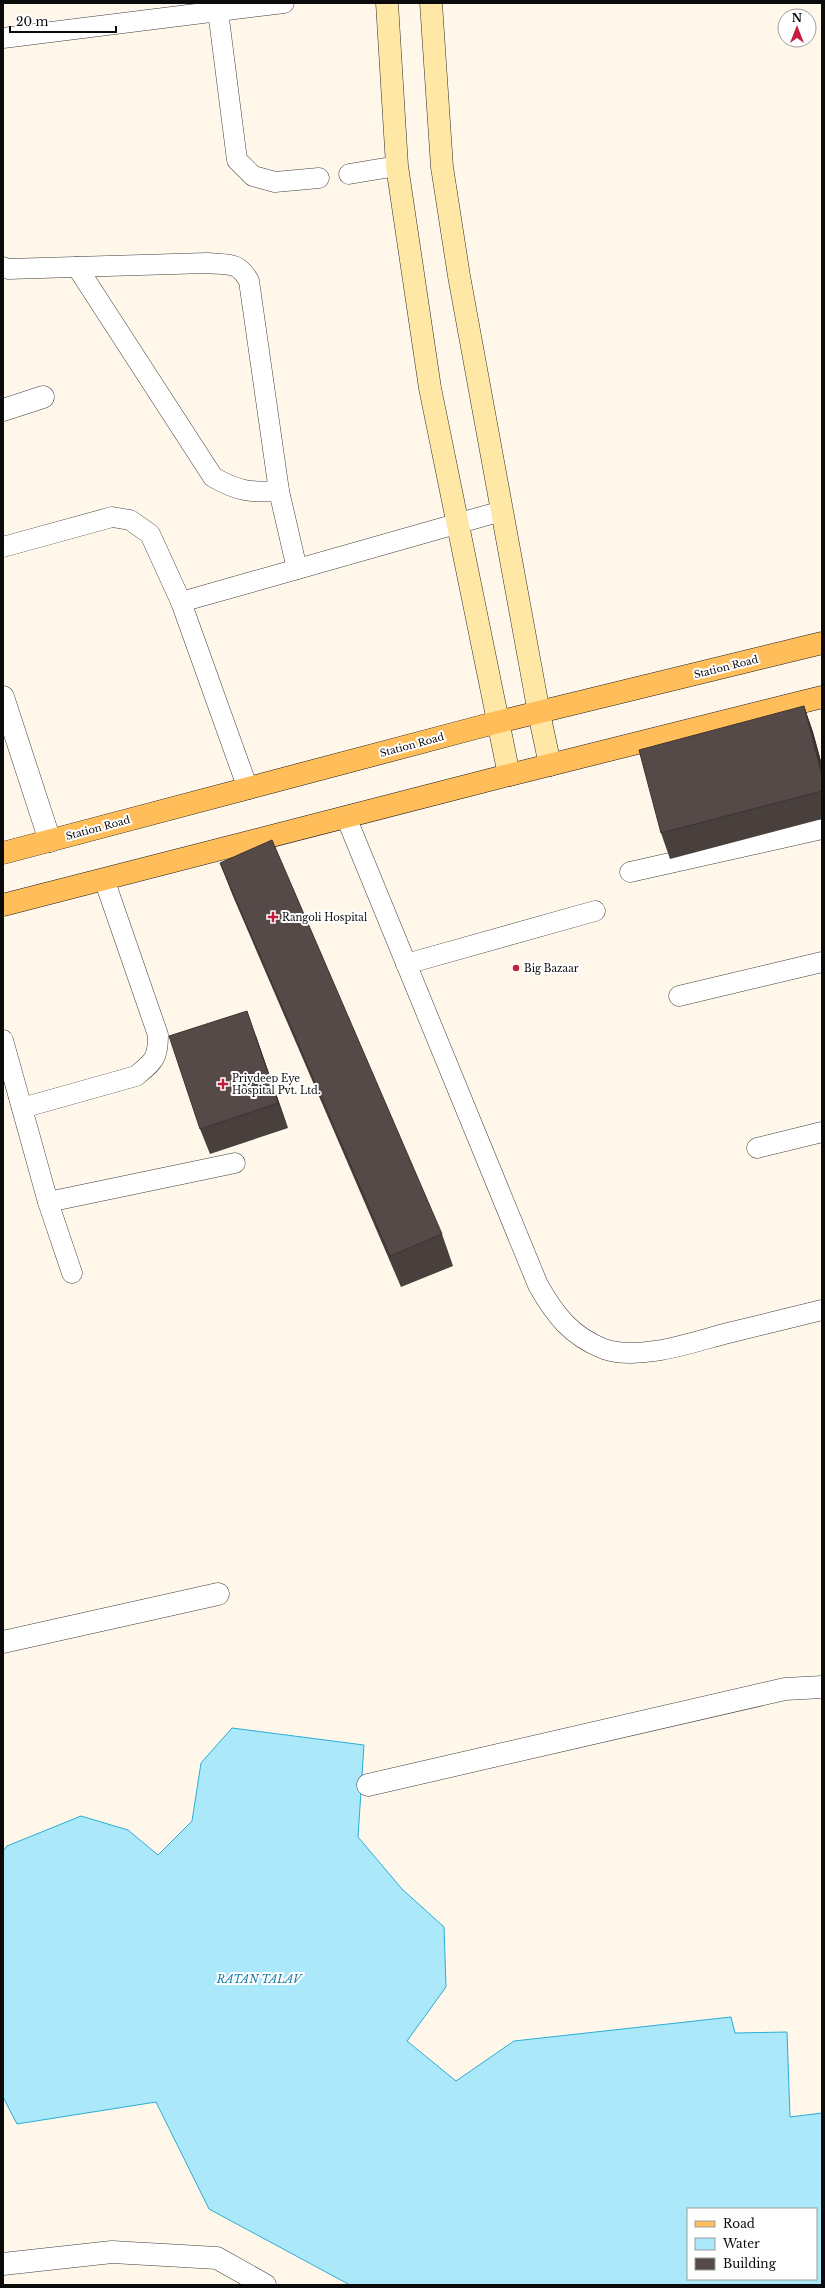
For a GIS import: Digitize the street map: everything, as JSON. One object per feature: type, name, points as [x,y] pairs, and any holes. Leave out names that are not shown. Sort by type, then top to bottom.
[{"type":"main road","points":[[387,3],[397,166],[430,388],[509,775]]},
{"type":"main road","points":[[432,3],[442,167],[459,276],[539,713],[550,765]]},
{"type":"main road","name":"Station Road","points":[[3,854],[498,722],[822,644]]},
{"type":"main road","points":[[3,905],[509,775],[822,697]]},
{"type":"street","points":[[3,410],[43,397]]},
{"type":"street","points":[[3,697],[50,841]]},
{"type":"street","points":[[3,1642],[218,1594]]},
{"type":"street","points":[[368,1785],[785,1689],[822,1687]]},
{"type":"street","points":[[3,2264],[112,2252],[217,2258],[265,2285]]},
{"type":"lane","points":[[3,38],[284,3]]},
{"type":"lane","points":[[218,11],[237,160],[253,176],[275,182],[320,178]]},
{"type":"lane","points":[[349,174],[397,166]]},
{"type":"lane","points":[[3,267],[8,269],[208,263],[233,265],[243,270],[249,281],[279,491],[297,569]]},
{"type":"lane","points":[[77,267],[213,477],[232,488],[249,492],[279,491]]},
{"type":"lane","points":[[181,602],[502,511]]},
{"type":"lane","points":[[3,547],[112,517],[130,520],[150,534],[181,602],[248,789]]},
{"type":"lane","points":[[346,817],[538,1285],[553,1312],[580,1337],[606,1349],[629,1353],[658,1350],[822,1310]]},
{"type":"lane","points":[[630,872],[822,829]]},
{"type":"lane","points":[[22,1108],[136,1076],[150,1065],[158,1053],[158,1035],[104,878]]},
{"type":"lane","points":[[406,964],[595,912]]},
{"type":"lane","points":[[679,996],[822,962]]},
{"type":"lane","points":[[3,1040],[7,1071],[22,1108],[48,1202],[72,1273]]},
{"type":"lane","points":[[757,1148],[822,1132]]},
{"type":"lane","points":[[48,1202],[235,1163]]},
{"type":"water","name":"RATAN TALAV","points":[[232,1728],[364,1745],[358,1837],[402,1889],[444,1927],[446,1987],[407,2041],[456,2081],[514,2041],[731,2017],[735,2033],[787,2032],[790,2117],[822,2113],[822,2285],[350,2285],[209,2209],[156,2102],[17,2124],[3,2097],[3,1851],[7,1846],[81,1816],[128,1830],[158,1855],[192,1821],[201,1763]]},
{"type":"building","points":[[804,706],[822,775],[822,791],[661,833],[639,750]]},
{"type":"building","points":[[272,840],[442,1234],[390,1256],[220,863]]},
{"type":"building","points":[[247,1011],[278,1103],[200,1129],[169,1036]]},
{"type":"place","name":"Rangoli Hospital","points":[[273,917]]},
{"type":"place","name":"Big Bazaar","points":[[516,968]]},
{"type":"place","name":"Priydeep Eye Hospital Pvt. Ltd.","points":[[223,1084]]}]
